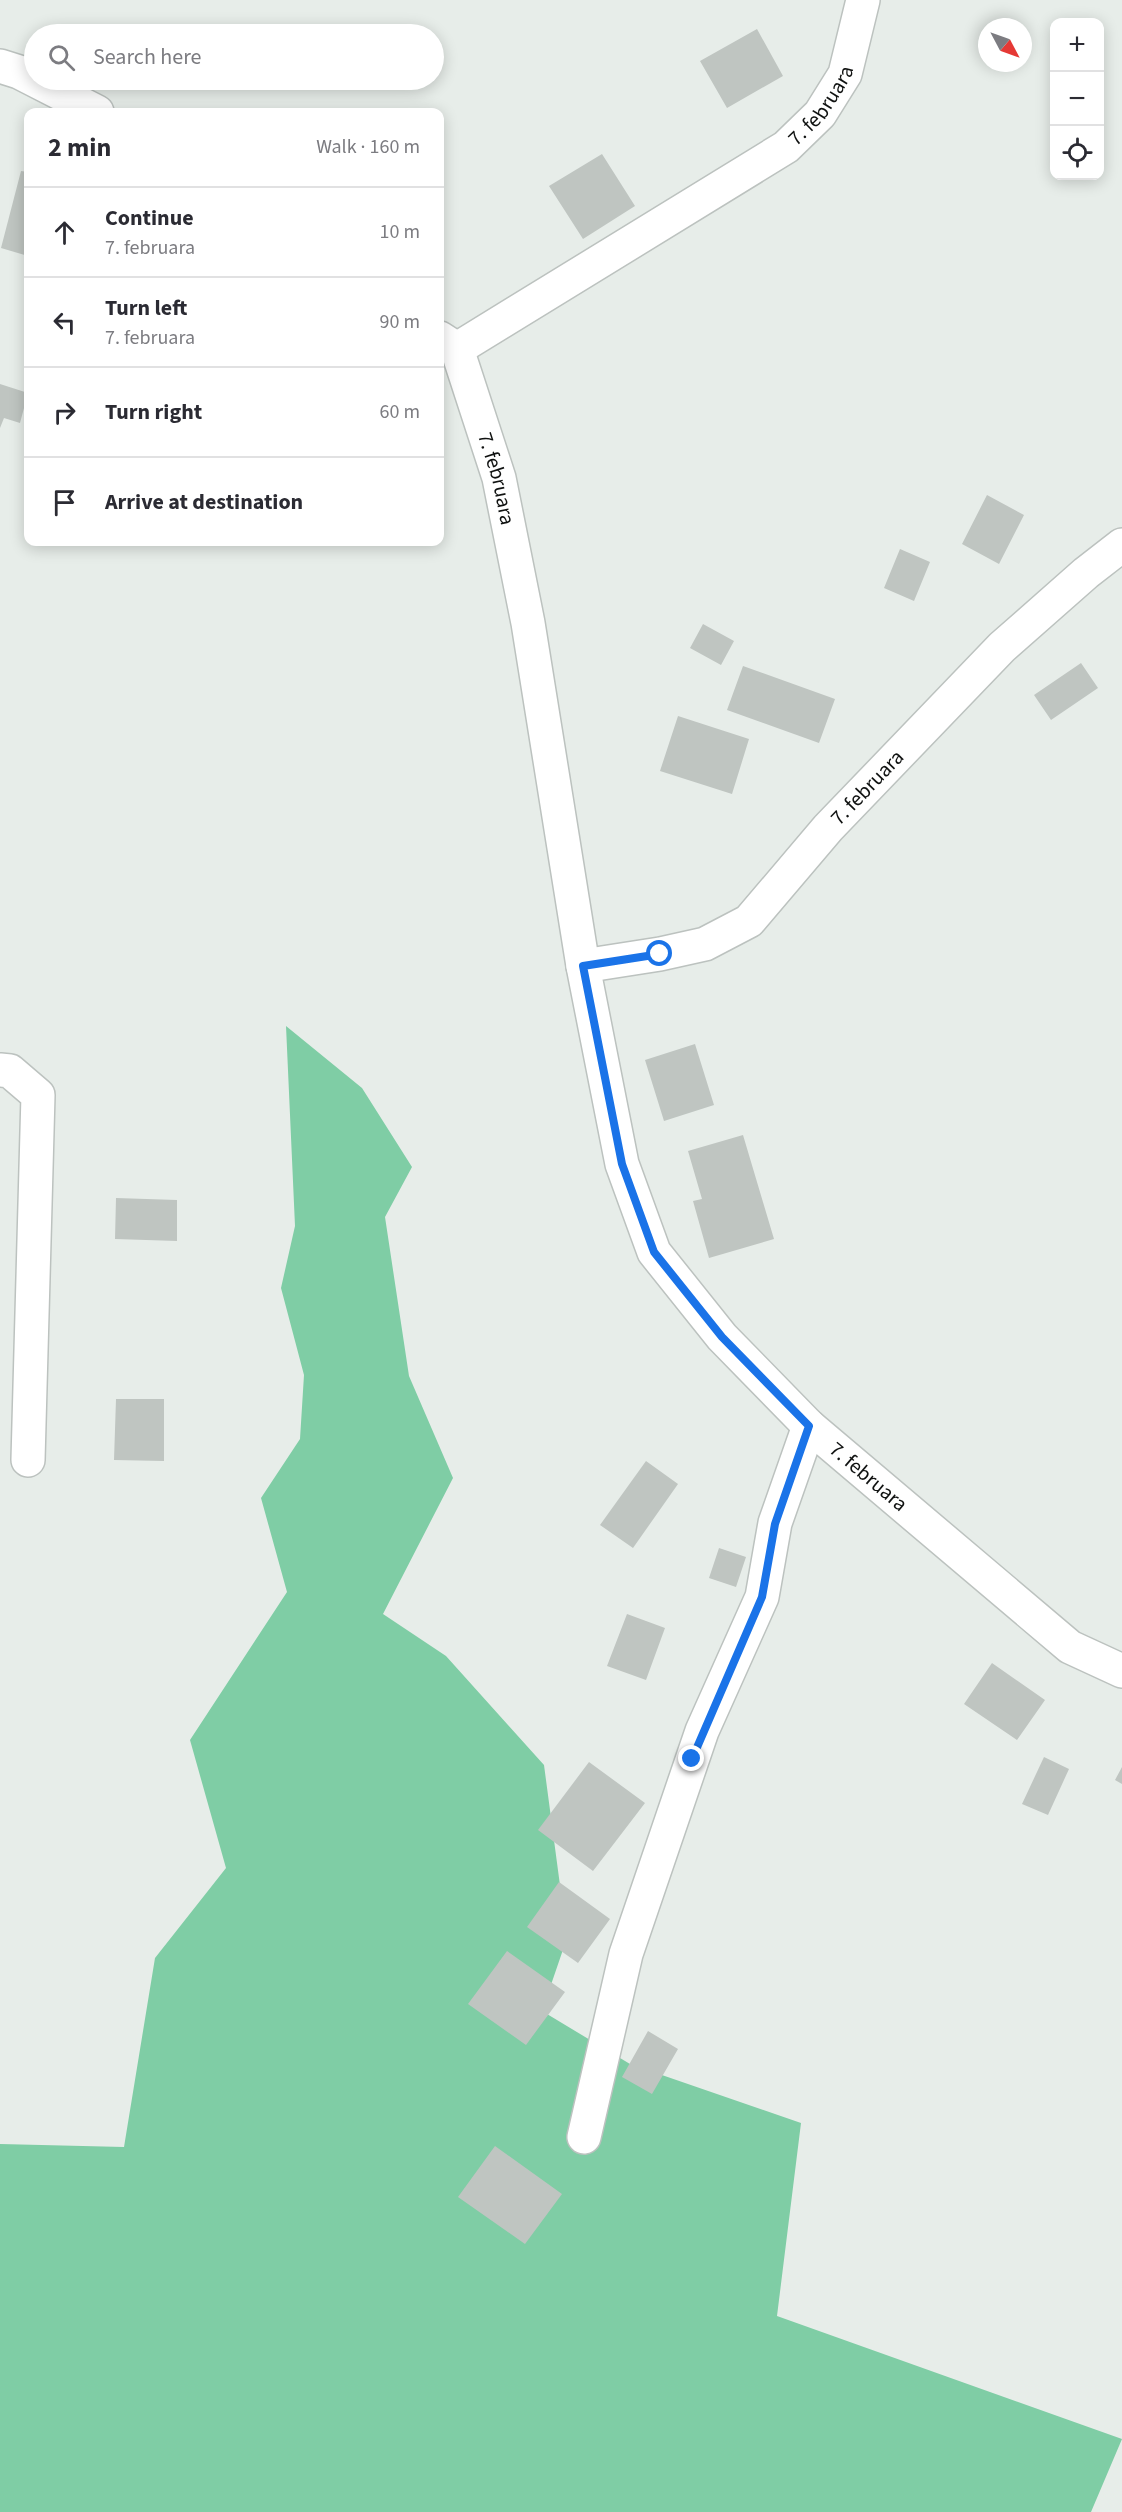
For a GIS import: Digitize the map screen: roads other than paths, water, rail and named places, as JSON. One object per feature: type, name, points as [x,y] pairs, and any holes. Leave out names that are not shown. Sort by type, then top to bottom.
[{"type":"street","name":"7. februara","points":[[863,0],[845,74],[820,114],[786,147],[448,344],[499,478],[528,623],[583,966],[622,1164],[654,1252],[722,1337],[809,1426],[1070,1647],[1122,1671]]},
{"type":"street","points":[[0,66],[24,75]]},
{"type":"street","points":[[54,90],[89,108]]},
{"type":"street","name":"7. februara","points":[[583,966],[660,954],[705,944],[749,921],[828,828],[1002,647],[1086,573],[1122,545]]},
{"type":"street","points":[[0,1070],[10,1071],[38,1095],[28,1460]]},
{"type":"street","points":[[584,2137],[626,1954],[702,1731],[762,1597],[775,1524],[809,1426]]}]
